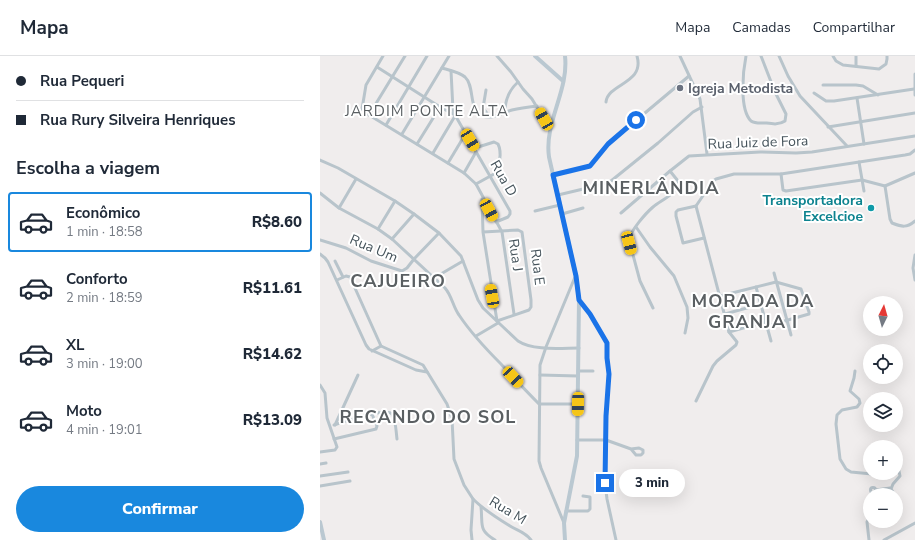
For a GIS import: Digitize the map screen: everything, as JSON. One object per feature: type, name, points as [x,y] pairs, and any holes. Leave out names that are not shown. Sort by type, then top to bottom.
[{"type":"street","points":[[383,56],[368,80],[364,90],[362,109],[369,115],[405,56]]},
{"type":"street","points":[[386,125],[427,56]]},
{"type":"street","points":[[402,134],[449,56]]},
{"type":"street","points":[[497,56],[511,72],[544,119],[551,126]]},
{"type":"street","points":[[536,56],[563,81]]},
{"type":"street","points":[[564,523],[541,468],[539,457],[539,404],[541,360],[575,285],[576,276],[549,157],[548,142],[563,81],[566,65],[565,56]]},
{"type":"street","points":[[606,102],[608,95],[633,76],[637,71],[637,56]]},
{"type":"street","points":[[680,56],[700,99],[707,154]]},
{"type":"street","points":[[746,56],[743,95],[750,120],[755,122],[779,124],[785,121],[786,114],[761,56]]},
{"type":"street","points":[[779,56],[795,90],[847,146]]},
{"type":"street","points":[[833,56],[839,63],[874,69],[881,68],[887,62],[887,56]]},
{"type":"street","points":[[856,56],[856,66]]},
{"type":"street","points":[[377,67],[408,88],[455,115],[433,153]]},
{"type":"street","points":[[442,68],[465,77],[470,85],[475,109],[480,114],[496,116],[517,108],[536,106]]},
{"type":"street","name":"Rua D","points":[[451,71],[453,110],[455,115],[510,212],[510,216],[496,222]]},
{"type":"street","points":[[915,74],[915,95]]},
{"type":"street","points":[[553,175],[590,166],[608,144],[689,76]]},
{"type":"street","points":[[505,112],[508,94],[518,82]]},
{"type":"street","points":[[823,85],[862,86],[878,95]]},
{"type":"street","points":[[814,93],[826,101],[830,101],[914,89]]},
{"type":"street","points":[[486,90],[483,108],[489,116]]},
{"type":"street","points":[[857,98],[864,144]]},
{"type":"street","points":[[417,144],[440,107]]},
{"type":"street","points":[[558,196],[611,181],[693,112],[702,107]]},
{"type":"street","points":[[828,127],[915,113]]},
{"type":"street","name":"Rua J","points":[[369,115],[433,153],[464,173],[476,184],[502,232],[514,314]]},
{"type":"street","points":[[448,163],[466,133]]},
{"type":"street","name":"Rua Juiz de Fora","points":[[621,213],[687,157],[707,154],[760,152],[796,153],[915,136]]},
{"type":"street","points":[[464,173],[475,150],[494,142],[497,143],[499,145],[500,155],[494,174],[476,184]]},
{"type":"street","points":[[704,238],[683,243],[676,212],[678,210],[696,206],[711,183],[716,179],[742,173],[771,175],[781,174],[905,155],[910,154],[915,150]]},
{"type":"street","points":[[320,160],[395,201],[440,234],[459,254],[478,300],[483,308],[497,322],[524,344],[534,347],[579,348]]},
{"type":"street","points":[[858,162],[864,191]]},
{"type":"street","points":[[653,308],[640,281],[629,243],[630,235],[648,212],[672,194],[678,184],[678,181],[670,170]]},
{"type":"street","points":[[781,174],[783,190],[785,191],[862,180],[885,186],[915,173]]},
{"type":"street","points":[[339,208],[356,179]]},
{"type":"street","points":[[885,186],[892,222],[904,227],[915,221]]},
{"type":"street","points":[[320,193],[339,208],[378,229],[392,239],[448,291],[459,315],[492,356],[539,404],[578,404]]},
{"type":"street","points":[[482,197],[483,232],[497,322]]},
{"type":"street","points":[[378,229],[395,201]]},
{"type":"street","points":[[535,211],[560,205]]},
{"type":"street","points":[[696,206],[729,332],[737,340],[736,345],[713,366],[696,401]]},
{"type":"street","points":[[562,214],[583,208]]},
{"type":"street","points":[[392,239],[414,214]]},
{"type":"street","points":[[636,227],[674,276],[687,307],[688,318],[685,332]]},
{"type":"street","name":"Rua E","points":[[476,336],[497,322],[514,314],[528,310],[531,307],[522,233],[518,230],[483,232]]},
{"type":"street","points":[[414,259],[440,234]]},
{"type":"street","name":"Rua Um","points":[[320,240],[346,248],[375,263],[400,271],[405,271],[414,259]]},
{"type":"street","points":[[915,254],[913,268],[915,280]]},
{"type":"street","points":[[321,255],[326,260],[366,345],[372,351],[416,370],[427,372]]},
{"type":"street","points":[[335,261],[343,277]]},
{"type":"street","points":[[434,278],[463,261]]},
{"type":"street","points":[[774,273],[791,335]]},
{"type":"street","points":[[336,280],[346,276],[350,278],[381,346],[420,364],[427,372],[449,408],[452,419],[454,459],[464,485],[472,499],[472,540]]},
{"type":"street","points":[[720,296],[776,282],[801,289],[809,312],[809,314],[787,321],[729,332]]},
{"type":"street","points":[[565,540],[564,523],[577,456],[579,300],[575,285]]},
{"type":"street","points":[[756,287],[770,341]]},
{"type":"street","points":[[579,300],[590,314],[607,343],[609,374],[606,416],[605,483],[616,540]]},
{"type":"street","points":[[725,314],[761,304]]},
{"type":"street","points":[[372,351],[381,346]]},
{"type":"street","points":[[578,371],[593,371]]},
{"type":"street","points":[[854,371],[854,378],[850,391],[859,399],[860,403],[857,407],[842,410],[837,415],[836,422],[840,459],[846,468],[851,472],[863,473]]},
{"type":"street","points":[[331,429],[358,375]]},
{"type":"street","points":[[540,375],[578,376]]},
{"type":"street","points":[[320,385],[325,393],[327,418],[336,449],[320,452]]},
{"type":"street","points":[[334,425],[372,414],[384,412],[390,413],[394,421],[397,439]]},
{"type":"street","points":[[334,439],[376,429],[377,426],[372,414]]},
{"type":"street","points":[[577,440],[606,440],[631,449]]},
{"type":"street","points":[[320,464],[326,463]]},
{"type":"street","points":[[320,476],[348,472]]},
{"type":"street","points":[[320,486],[350,481]]},
{"type":"street","points":[[566,511],[588,511],[590,508],[590,497],[583,496]]},
{"type":"street","name":"Rua M","points":[[472,499],[481,507],[510,526],[523,532],[531,540]]},
{"type":"street","points":[[481,507],[483,531],[495,540]]},
{"type":"street","points":[[320,522],[324,540]]},
{"type":"street","points":[[884,540],[915,523]]},
{"type":"street","points":[[868,528],[869,540]]},
{"type":"street","points":[[895,535],[898,540]]},
{"type":"place","name":"Igreja Metodista","points":[[680,88]]},
{"type":"place","name":"Transportadora Excelcioe","points":[[871,208]]},
{"type":"district","name":"JARDIM PONTE ALTA","points":[[427,111]]},
{"type":"district","name":"MINERLÂNDIA","points":[[651,188]]},
{"type":"district","name":"CAJUEIRO","points":[[398,281]]},
{"type":"district","name":"MORADA DA GRANJA I","points":[[753,311]]},
{"type":"district","name":"RECANDO DO SOL","points":[[428,417]]},
{"type":"route","points":[[605,483],[606,416],[609,374],[607,343],[590,314],[579,300],[576,276],[553,175],[590,166],[608,144],[636,120]]}]
